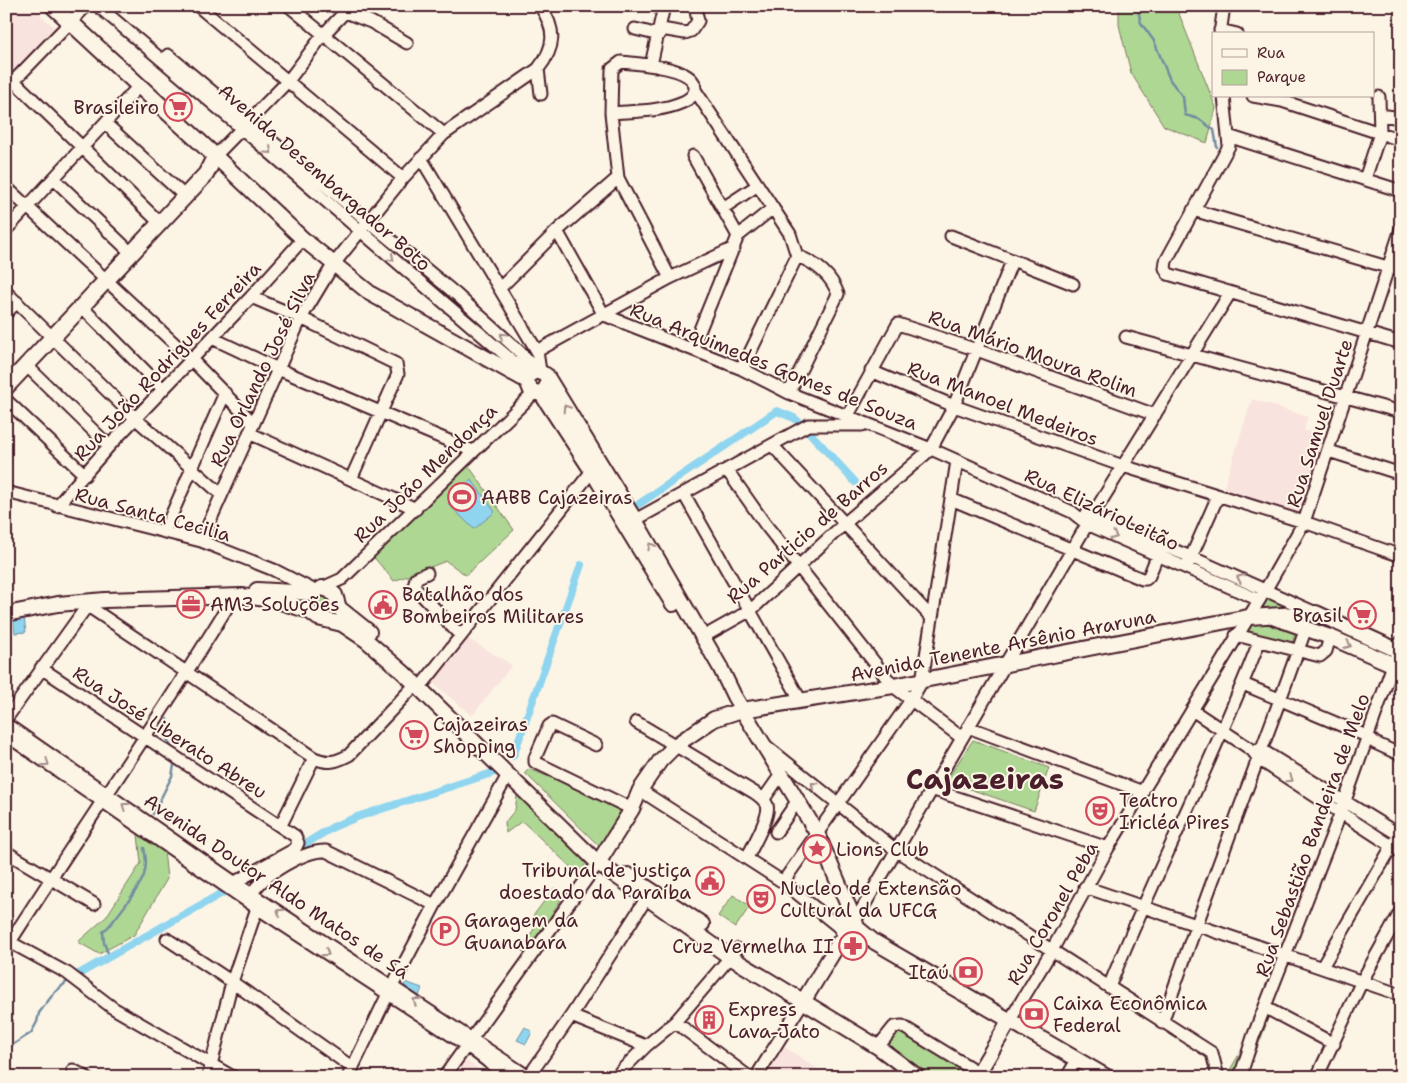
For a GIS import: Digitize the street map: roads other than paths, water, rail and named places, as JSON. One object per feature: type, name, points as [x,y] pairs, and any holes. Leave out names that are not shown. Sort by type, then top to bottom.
[{"type":"highway","points":[[53,6],[138,87],[215,156]]},
{"type":"highway","points":[[6,375],[104,277],[157,220],[199,168],[215,156]]},
{"type":"highway","points":[[6,387],[50,333],[81,306],[125,247],[206,174],[215,156]]},
{"type":"main road","points":[[215,156],[332,265],[371,294],[416,321],[536,381],[635,520],[703,637],[742,710],[765,745],[787,769],[798,800],[817,833],[847,899],[843,904],[847,928],[799,997]]},
{"type":"main road","points":[[536,381],[695,638],[715,675],[734,696]]},
{"type":"main road","points":[[6,604],[81,594],[145,590],[243,589],[333,592],[338,603],[386,644],[420,683],[508,775],[600,860],[646,899],[733,953]]},
{"type":"main road","points":[[309,611],[308,604],[316,591]]},
{"type":"main road","points":[[6,614],[85,604],[234,596],[274,600],[309,611],[318,618],[330,619],[342,624],[366,640],[420,683],[600,860],[784,991],[799,997],[878,1048],[918,1077]]},
{"type":"main road","points":[[330,619],[336,614],[338,603]]},
{"type":"main road","points":[[1316,613],[1398,660]]},
{"type":"main road","name":"Avenida Tenente Arsênio Araruna","points":[[600,860],[632,809],[640,790],[660,761],[676,746],[714,719],[742,710],[922,681],[1248,617],[1316,613]]},
{"type":"main road","points":[[1270,616],[1398,660]]},
{"type":"main road","points":[[847,928],[873,941],[1107,1077]]},
{"type":"main road","points":[[977,1075],[1010,1020]]},
{"type":"street","points":[[86,6],[10,85],[82,149],[157,220]]},
{"type":"street","name":"Avenida Desembargador Boto","points":[[98,6],[368,221],[487,322],[520,352],[536,381]]},
{"type":"street","name":"Avenida Desembargador Boto","points":[[109,6],[246,125],[359,232],[536,381]]},
{"type":"street","points":[[198,6],[403,178]]},
{"type":"street","points":[[289,6],[444,134]]},
{"type":"street","name":"Rua Orlando José Silva","points":[[201,541],[302,318],[332,265],[403,178],[444,134],[538,69],[549,55],[552,40],[550,26],[540,6]]},
{"type":"street","points":[[651,65],[660,32],[664,6]]},
{"type":"street","points":[[635,29],[685,33],[691,31],[698,20],[695,6]]},
{"type":"street","points":[[1220,32],[1224,6]]},
{"type":"street","points":[[215,156],[288,81],[344,9],[407,43]]},
{"type":"street","points":[[670,278],[618,178],[611,113],[612,68],[621,62],[671,69],[689,77],[694,82],[695,90],[790,234],[797,256],[742,369]]},
{"type":"street","points":[[538,69],[541,94]]},
{"type":"street","points":[[6,230],[106,124],[138,87]]},
{"type":"street","points":[[611,113],[652,111],[683,102],[692,96],[695,90]]},
{"type":"street","points":[[1365,179],[1380,133],[1379,97]]},
{"type":"street","points":[[1224,98],[1228,141],[1166,261],[1165,268],[1174,278],[1401,343]]},
{"type":"street","points":[[1264,98],[1290,103],[1401,140]]},
{"type":"street","points":[[1380,115],[1401,118]]},
{"type":"street","points":[[106,124],[179,191]]},
{"type":"street","points":[[1228,141],[1365,179],[1401,191]]},
{"type":"street","points":[[693,156],[738,236]]},
{"type":"street","points":[[421,158],[537,351],[536,381]]},
{"type":"street","points":[[500,288],[557,231],[618,178]]},
{"type":"street","points":[[54,179],[125,247]]},
{"type":"street","points":[[6,186],[225,393],[251,428],[351,479],[416,509]]},
{"type":"street","points":[[722,208],[758,186]]},
{"type":"street","points":[[692,349],[738,236],[773,208]]},
{"type":"street","points":[[1193,210],[1401,271]]},
{"type":"street","name":"Rua Samuel Duarte","points":[[1248,617],[1304,522],[1401,229]]},
{"type":"street","points":[[557,231],[604,315]]},
{"type":"street","points":[[951,236],[1074,284]]},
{"type":"street","name":"Rua João Rodrigues Ferreira","points":[[57,506],[109,446],[251,297],[303,239]]},
{"type":"street","points":[[537,351],[670,278],[734,248]]},
{"type":"street","points":[[789,392],[838,294],[834,284],[823,272],[811,261],[797,256]]},
{"type":"street","points":[[931,449],[954,406],[1012,261]]},
{"type":"street","points":[[6,292],[136,419],[221,494]]},
{"type":"street","points":[[640,790],[783,882],[825,915],[847,928],[934,790],[968,727],[1072,549],[1193,356],[1230,293]]},
{"type":"street","points":[[251,297],[302,318],[396,364],[398,374],[351,479]]},
{"type":"street","points":[[6,313],[17,302]]},
{"type":"street","points":[[81,306],[163,389]]},
{"type":"street","name":"Rua Arquimedes Gomes de Souza","points":[[604,315],[742,369],[847,417],[931,449]]},
{"type":"street","points":[[478,332],[487,322]]},
{"type":"street","name":"Rua Mário Moura Rolim","points":[[871,371],[898,324],[977,350],[1155,415]]},
{"type":"street","points":[[1126,336],[1193,356],[1347,395],[1401,412]]},
{"type":"street","points":[[212,338],[379,413],[473,451]]},
{"type":"street","points":[[25,364],[109,446]]},
{"type":"street","points":[[847,417],[871,371]]},
{"type":"street","name":"Rua Manoel Medeiros","points":[[871,371],[954,406],[1123,466],[1304,522],[1401,556]]},
{"type":"street","name":"Rua João Mendonça","points":[[342,579],[416,509],[473,451],[536,381]]},
{"type":"street","points":[[164,532],[190,467],[225,393]]},
{"type":"street","points":[[6,400],[85,475]]},
{"type":"street","points":[[635,520],[773,446],[831,410]]},
{"type":"street","points":[[808,425],[868,425]]},
{"type":"street","points":[[773,446],[930,616]]},
{"type":"street","name":"Rua ElizárioLeitão","points":[[931,449],[1189,563],[1259,600]]},
{"type":"street","name":"Rua Particio de Barros","points":[[703,637],[750,610],[844,524],[931,449]]},
{"type":"street","points":[[1329,451],[1401,474]]},
{"type":"street","points":[[783,882],[922,681],[930,616],[957,461]]},
{"type":"street","points":[[727,470],[798,567],[893,686],[962,738]]},
{"type":"street","points":[[6,719],[85,604],[314,758],[326,763],[337,761],[349,754],[420,683],[461,636],[592,471]]},
{"type":"street","name":"Rua Santa Cecilia","points":[[6,492],[201,541],[274,570],[316,591]]},
{"type":"street","points":[[684,494],[801,701]]},
{"type":"street","points":[[1218,496],[1189,563],[1266,589],[1316,613]]},
{"type":"street","points":[[951,498],[1146,579],[1160,551]]},
{"type":"street","points":[[427,573],[416,578],[414,587],[461,636]]},
{"type":"street","points":[[316,591],[342,579]]},
{"type":"street","points":[[338,603],[342,579]]},
{"type":"street","points":[[232,1077],[113,1008],[67,973],[8,941],[143,736],[187,673],[234,596]]},
{"type":"street","name":"Rua Coronel Peba","points":[[1010,1020],[1051,952],[1108,848],[1248,617]]},
{"type":"street","points":[[1162,1023],[1195,925],[1306,628]]},
{"type":"street","points":[[1236,635],[1320,656],[1326,651],[1330,637]]},
{"type":"street","points":[[1109,988],[1142,907],[1223,731],[1259,642]]},
{"type":"street","name":"Rua Sebastião Bandeira de Melo","points":[[1240,1077],[1253,1037],[1287,956],[1398,660]]},
{"type":"street","name":"Rua José Liberato Abreu","points":[[41,668],[281,825],[297,839],[295,849],[233,884]]},
{"type":"street","points":[[1243,684],[1369,737],[1375,743],[1401,755]]},
{"type":"street","points":[[1192,710],[1397,849]]},
{"type":"street","points":[[636,722],[755,793],[763,800],[767,805],[768,814],[746,858]]},
{"type":"street","name":"Avenida Doutor Aldo Matos de Sá","points":[[6,724],[104,797]]},
{"type":"street","points":[[596,745],[552,724],[549,726],[535,762],[632,809]]},
{"type":"street","points":[[968,727],[1143,792]]},
{"type":"street","name":"Avenida Doutor Aldo Matos de Sá","points":[[6,735],[104,797],[468,1042],[509,1073],[529,1077]]},
{"type":"street","points":[[1369,737],[1377,737],[1401,747]]},
{"type":"street","points":[[1258,754],[1346,801],[1400,835],[1397,849],[1322,967]]},
{"type":"street","points":[[281,825],[314,758]]},
{"type":"street","points":[[763,800],[787,769],[837,804],[897,851],[1051,952],[1212,1053],[1218,1077]]},
{"type":"street","points":[[167,939],[232,982],[350,1073],[435,905],[508,775]]},
{"type":"street","points":[[934,790],[1108,848]]},
{"type":"street","points":[[776,832],[798,800]]},
{"type":"street","points":[[247,894],[276,871],[302,856],[317,850],[326,850],[435,905]]},
{"type":"street","points":[[6,852],[94,904]]},
{"type":"street","points":[[444,1077],[528,963],[600,860]]},
{"type":"street","points":[[1085,887],[1401,995]]},
{"type":"street","name":"Avenida Doutor Aldo Matos de Sá","points":[[247,894],[257,908],[391,990]]},
{"type":"street","points":[[529,1077],[571,1016],[646,899]]},
{"type":"street","points":[[208,1077],[232,982],[257,908]]},
{"type":"street","points":[[1317,1077],[1362,981],[1401,911]]},
{"type":"street","points":[[615,1077],[646,1046],[675,1022],[733,953]]},
{"type":"street","points":[[756,1077],[799,997]]},
{"type":"street","points":[[1266,1008],[1334,1044]]},
{"type":"street","points":[[571,1016],[646,1046]]},
{"type":"street","points":[[675,1022],[749,1077]]},
{"type":"street","points":[[878,1048],[898,1025],[977,1075]]},
{"type":"street","points":[[1067,1077],[1077,1060]]},
{"type":"street","points":[[73,1070],[86,1077]]},
{"type":"water","points":[[471,479],[495,512],[474,529],[448,504]]},
{"type":"water","points":[[24,617],[26,632],[15,633],[13,619]]},
{"type":"water","points":[[405,982],[422,988],[419,996],[404,986]]},
{"type":"water","points":[[525,1027],[532,1032],[526,1044],[517,1040]]},
{"type":"waterway","points":[[1137,6],[1141,23],[1154,41],[1170,80],[1183,97],[1185,115],[1199,119],[1214,130],[1217,147]]},
{"type":"waterway","points":[[639,504],[777,411],[794,418],[805,427]]},
{"type":"waterway","points":[[809,432],[855,482]]},
{"type":"waterway","points":[[513,756],[581,565]]},
{"type":"waterway","points":[[167,719],[167,739],[173,750]]},
{"type":"waterway","points":[[153,814],[172,776],[175,760]]},
{"type":"waterway","points":[[295,850],[333,827],[357,817],[492,773]]},
{"type":"waterway","points":[[110,958],[104,943],[103,932],[126,905],[142,880],[146,865],[144,848]]},
{"type":"waterway","points":[[77,975],[231,888]]},
{"type":"waterway","points":[[6,1049],[31,1033],[39,1013],[54,993],[70,979]]},
{"type":"place","name":"Brasileiro","points":[[178,107]]},
{"type":"place","name":"AABB Cajazeiras","points":[[462,497]]},
{"type":"place","name":"AM3 Soluções","points":[[191,604]]},
{"type":"place","name":"Batalhão dos Bombeiros Militares","points":[[383,605]]},
{"type":"place","name":"Brasil","points":[[1362,615]]},
{"type":"place","name":"Cajazeiras Shopping","points":[[414,735]]},
{"type":"place","name":"Teatro Iricléa Pires","points":[[1100,811]]},
{"type":"place","name":"Lions Club","points":[[817,849]]},
{"type":"place","name":"Tribunal de justiça doestado da Paraíba","points":[[710,881]]},
{"type":"place","name":"Nucleo de Extensão Cultural da UFCG","points":[[761,899]]},
{"type":"place","name":"Garagem da Guanabara","points":[[445,931]]},
{"type":"place","name":"Cruz Vermelha II","points":[[853,946]]},
{"type":"place","name":"Itaú","points":[[968,972]]},
{"type":"place","name":"Caixa Econômica Federal","points":[[1034,1014]]},
{"type":"place","name":"Express Lava-Jato","points":[[709,1020]]},
{"type":"district","name":"Cajazeiras","points":[[985,779]]}]
